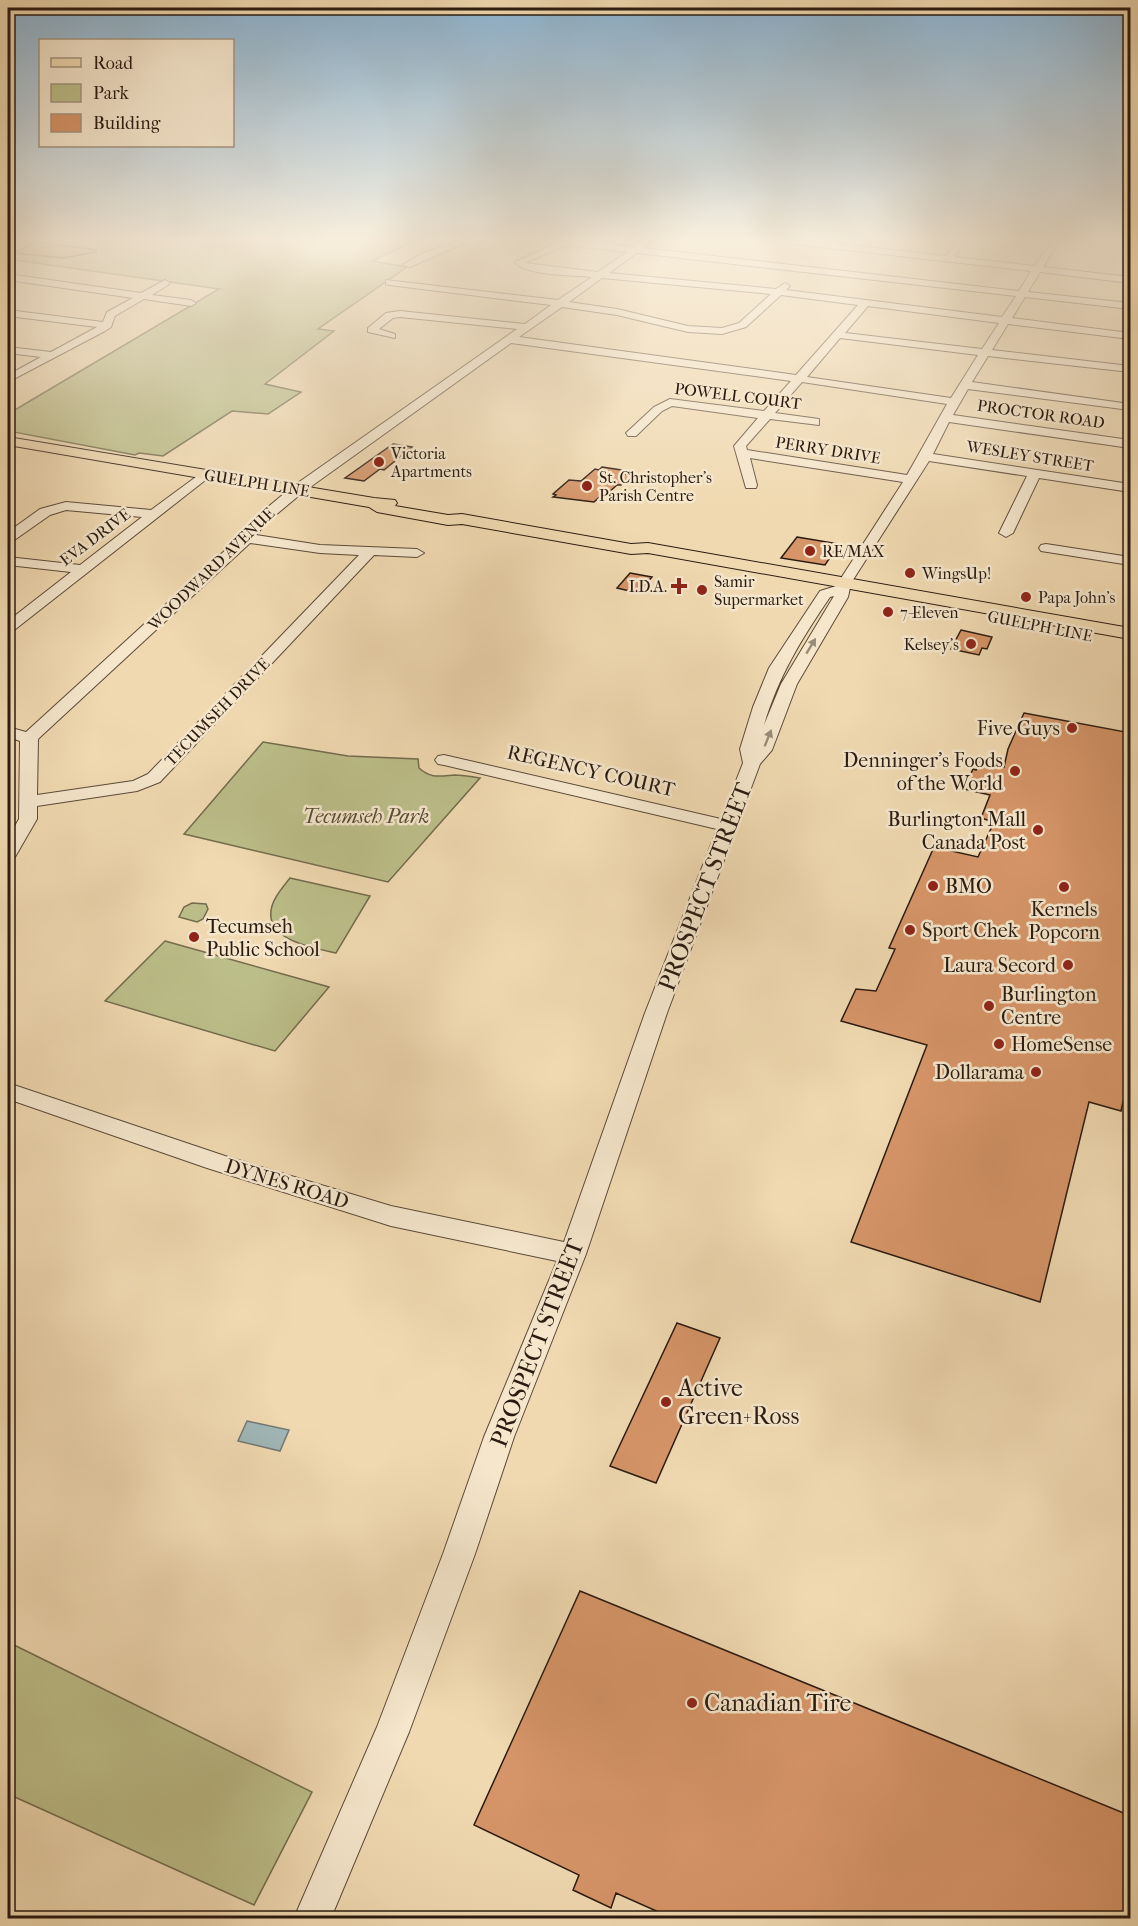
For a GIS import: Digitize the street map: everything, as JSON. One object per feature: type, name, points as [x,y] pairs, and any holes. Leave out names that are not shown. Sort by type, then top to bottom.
[{"type":"main road","name":"GUELPH LINE","points":[[8,435],[137,459],[141,463]]},
{"type":"main road","name":"GUELPH LINE","points":[[8,441],[374,503],[377,507],[448,520],[462,519],[631,549],[648,548],[1131,644]]},
{"type":"main road","name":"GUELPH LINE","points":[[843,586],[1131,634]]},
{"type":"street","points":[[8,379],[96,331]]},
{"type":"street","points":[[375,331],[391,336]]},
{"type":"street","name":"WOODWARD AVENUE","points":[[30,738],[247,538],[261,520],[297,490],[386,429],[419,401],[520,331]]},
{"type":"street","points":[[751,485],[740,446],[769,416],[841,331]]},
{"type":"street","name":"PROSPECT STREET","points":[[312,1918],[392,1732],[459,1554],[499,1437],[573,1254],[656,1013],[752,763],[749,749],[761,707],[777,668],[825,594],[843,586],[925,457],[954,402],[1000,331]]},
{"type":"street","points":[[1091,331],[1131,336]]},
{"type":"street","points":[[838,335],[1131,369]]},
{"type":"street","points":[[507,339],[954,402]]},
{"type":"street","points":[[8,350],[53,355]]},
{"type":"street","points":[[966,385],[1131,407]]},
{"type":"street","name":"POWELL COURT","points":[[632,433],[658,409],[670,402],[815,422]]},
{"type":"street","name":"PROCTOR ROAD","points":[[946,418],[1131,444]]},
{"type":"street","name":"PERRY DRIVE","points":[[741,453],[910,479]]},
{"type":"street","name":"WESLEY STREET","points":[[925,457],[1131,488]]},
{"type":"street","points":[[1006,533],[1035,473]]},
{"type":"street","name":"EVA DRIVE","points":[[8,628],[204,475]]},
{"type":"street","points":[[8,538],[54,508],[66,506],[154,514]]},
{"type":"street","points":[[247,538],[320,549],[417,553]]},
{"type":"street","points":[[1046,548],[1131,561]]},
{"type":"street","name":"TECUMSEH DRIVE","points":[[28,802],[137,786],[154,778],[369,552]]},
{"type":"street","points":[[8,561],[82,569]]},
{"type":"street","points":[[8,732],[30,738],[28,819],[8,853]]},
{"type":"street","name":"REGENCY COURT","points":[[444,759],[728,826]]},
{"type":"street","name":"DYNES ROAD","points":[[8,1091],[216,1162],[391,1215],[573,1254]]},
{"type":"green space","points":[[148,331],[334,331],[265,384],[301,392],[268,414],[232,411],[163,456],[139,453],[135,455],[8,431],[8,414]]},
{"type":"green space","name":"Tecumseh Park","points":[[263,742],[348,756],[418,759],[419,768],[432,775],[480,778],[388,882],[184,834]]},
{"type":"green space","points":[[290,878],[370,896],[336,953],[303,945],[282,934],[275,927],[271,918],[273,902]]},
{"type":"green space","points":[[192,903],[206,904],[208,909],[203,919],[197,922],[179,917],[184,907]]},
{"type":"green space","points":[[165,941],[329,987],[275,1051],[105,1001]]},
{"type":"green space","points":[[8,1642],[312,1792],[254,1905],[8,1794]]},
{"type":"water","points":[[247,1421],[289,1430],[280,1451],[238,1441]]},
{"type":"building","name":"Victoria Apartments","points":[[393,444],[412,447],[384,470],[380,469],[364,481],[345,478]]},
{"type":"building","name":"St. Christopher's Parish Centre","points":[[602,467],[628,471],[625,474],[632,475],[594,502],[553,497],[556,495],[553,494],[569,480],[581,481],[595,469],[599,470]]},
{"type":"building","name":"RE/MAX","points":[[797,537],[839,544],[825,565],[781,558]]},
{"type":"building","points":[[630,573],[652,577],[638,593],[617,588]]},
{"type":"building","name":"Kelsey's","points":[[961,630],[992,637],[987,649],[982,648],[979,655],[951,649]]},
{"type":"building","name":"Burlington Centre","points":[[1024,713],[1131,733],[1131,1080],[1128,1079],[1121,1111],[1089,1102],[1040,1302],[851,1242],[927,1045],[841,1021],[856,989],[876,991],[895,949],[889,948],[934,847],[978,857],[994,822],[981,818],[990,795],[964,789],[973,769],[976,770],[980,762],[1004,767],[1008,749]]},
{"type":"building","name":"Active Green+Ross","points":[[677,1323],[720,1338],[656,1483],[610,1466]]},
{"type":"building","name":"Canadian Tire","points":[[580,1591],[1131,1816],[1131,1918],[672,1918],[616,1893],[611,1908],[573,1890],[579,1875],[474,1825]]},
{"type":"place","name":"Victoria Apartments","points":[[379,462]]},
{"type":"place","name":"St. Christopher's Parish Centre","points":[[587,486]]},
{"type":"place","name":"RE/MAX","points":[[810,551]]},
{"type":"place","name":"WingsUp!","points":[[910,573]]},
{"type":"place","name":"I.D.A.","points":[[679,586]]},
{"type":"place","name":"Samir Supermarket","points":[[702,590]]},
{"type":"place","name":"Papa John's","points":[[1026,597]]},
{"type":"place","name":"7-Eleven","points":[[888,612]]},
{"type":"place","name":"Kelsey's","points":[[971,644]]},
{"type":"place","name":"Five Guys","points":[[1072,728]]},
{"type":"place","name":"Denninger's Foods of the World","points":[[1015,771]]},
{"type":"place","name":"Burlington Mall Canada Post","points":[[1038,830]]},
{"type":"place","name":"BMO","points":[[933,886]]},
{"type":"place","name":"Kernels Popcorn","points":[[1064,887]]},
{"type":"place","name":"Sport Chek","points":[[910,930]]},
{"type":"place","name":"Tecumseh Public School","points":[[194,937]]},
{"type":"place","name":"Laura Secord","points":[[1068,965]]},
{"type":"place","name":"Burlington Centre","points":[[989,1006]]},
{"type":"place","name":"HomeSense","points":[[999,1044]]},
{"type":"place","name":"Dollarama","points":[[1036,1072]]},
{"type":"place","name":"Active Green+Ross","points":[[666,1402]]},
{"type":"place","name":"Canadian Tire","points":[[692,1703]]}]
